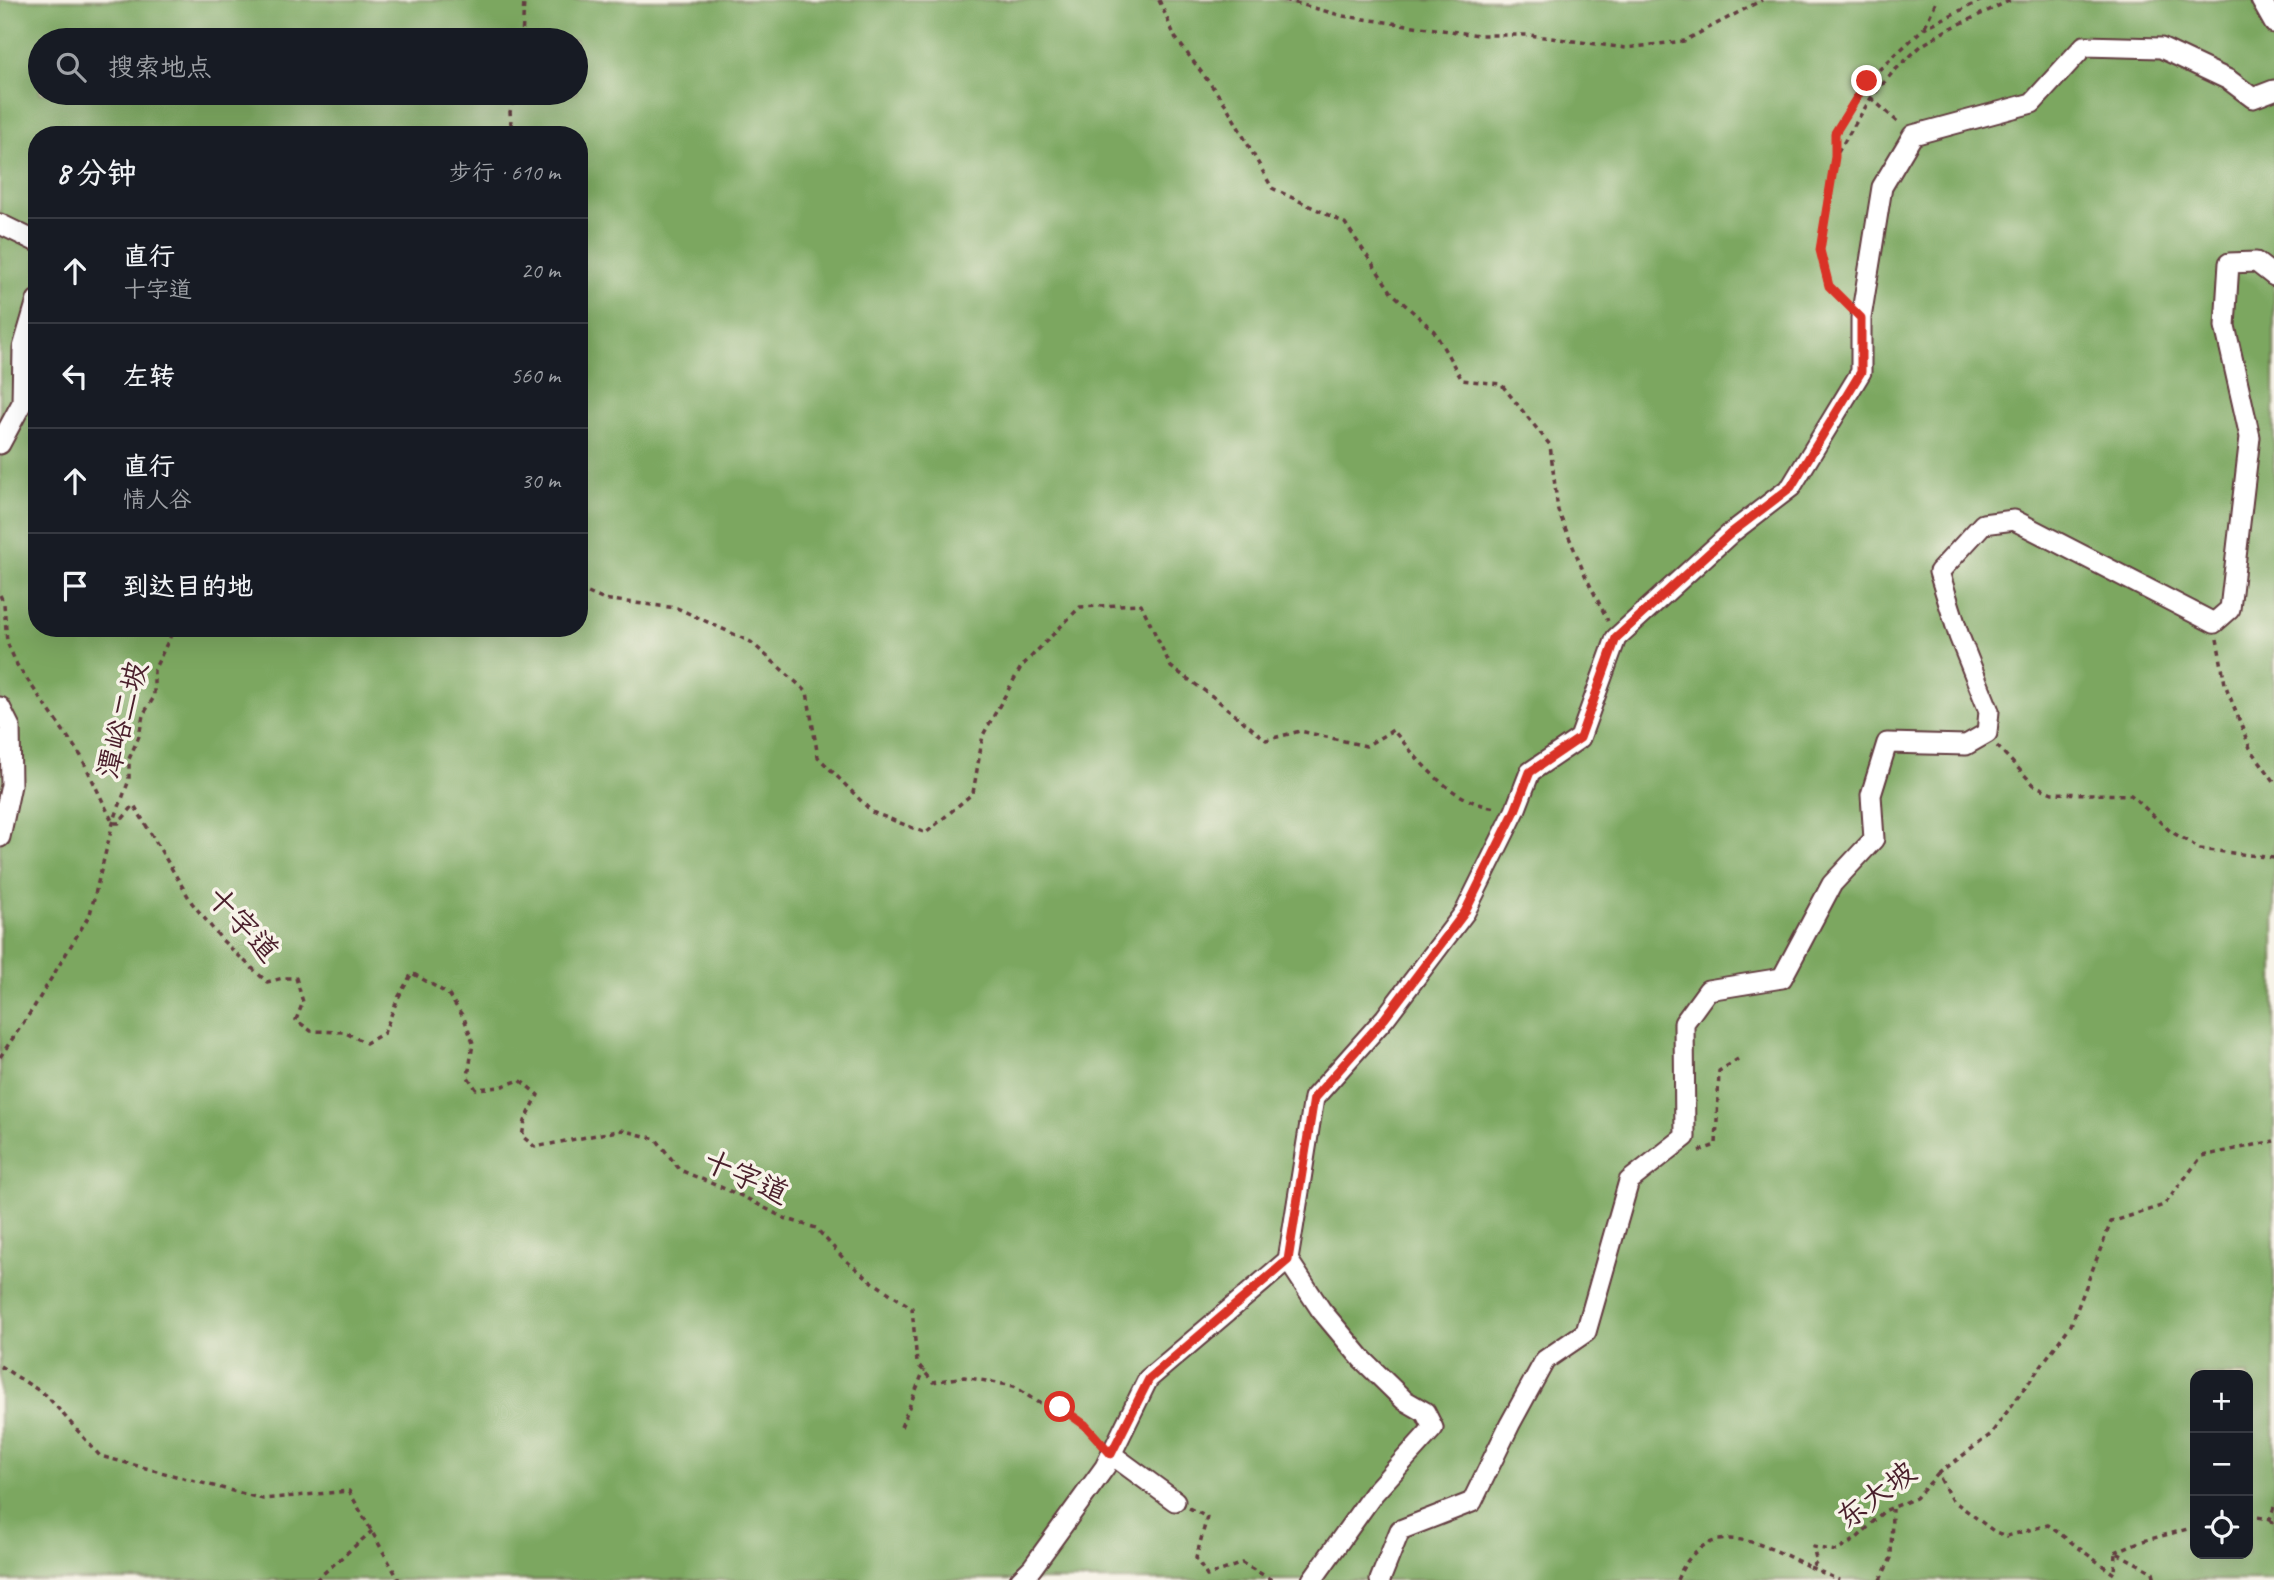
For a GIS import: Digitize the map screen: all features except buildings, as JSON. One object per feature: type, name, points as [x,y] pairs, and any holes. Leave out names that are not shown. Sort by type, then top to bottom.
[{"type":"lane","points":[[2261,0],[2274,23]]},
{"type":"lane","points":[[1020,1580],[1032,1568],[1111,1454],[1149,1379],[1288,1260],[1314,1098],[1385,1018],[1465,912],[1515,811],[1530,772],[1580,738],[1616,638],[1731,533],[1791,487],[1861,372],[1861,318],[1882,187],[1913,135],[2032,103],[2084,46],[2161,48],[2229,80],[2253,98],[2274,90]]},
{"type":"lane","points":[[0,224],[28,238]]},
{"type":"lane","points":[[1380,1580],[1401,1530],[1472,1502],[1545,1360],[1587,1332],[1629,1181],[1685,1137],[1684,1023],[1708,990],[1782,978],[1832,884],[1874,839],[1871,795],[1887,743],[1966,745],[1987,733],[1989,711],[1959,636],[1938,572],[1983,524],[2014,520],[2214,623],[2230,609],[2250,437],[2225,326],[2229,263],[2256,262],[2274,276]]},
{"type":"lane","points":[[0,444],[22,403],[23,348],[28,331]]},
{"type":"lane","points":[[0,707],[10,727],[11,785],[0,837]]},
{"type":"lane","points":[[1288,1260],[1321,1310],[1362,1359],[1404,1400],[1425,1412],[1433,1428],[1374,1493],[1312,1580]]},
{"type":"lane","points":[[1111,1454],[1175,1501]]},
{"type":"path","points":[[523,28],[524,0]]},
{"type":"path","points":[[1159,0],[1175,37],[1226,105],[1272,188],[1345,223],[1392,293],[1434,331],[1462,380],[1501,384],[1550,445],[1558,511],[1616,638]]},
{"type":"path","points":[[1284,0],[1343,16],[1478,35],[1529,35],[1626,48],[1684,41],[1762,0]]},
{"type":"path","points":[[1924,28],[1937,0]]},
{"type":"path","points":[[1861,318],[1829,286],[1820,250],[1835,157],[1835,133],[1867,81],[1924,28],[1982,0]]},
{"type":"path","points":[[1835,157],[1871,99],[1893,72],[1922,47],[1960,23],[2011,0]]},
{"type":"path","points":[[1956,13],[1960,23]]},
{"type":"path","points":[[1871,99],[1913,135]]},
{"type":"path","points":[[511,126],[512,105]]},
{"type":"path","points":[[588,593],[602,599],[677,608],[751,642],[807,692],[818,757],[873,812],[926,833],[972,793],[983,736],[1021,667],[1080,607],[1140,604],[1171,667],[1213,696],[1266,740],[1300,731],[1366,746],[1393,730],[1435,779],[1478,805],[1515,811]]},
{"type":"path","points":[[0,595],[4,604],[7,642],[17,666],[81,756],[113,823]]},
{"type":"path","points":[[2214,623],[2225,684],[2250,748],[2274,780]]},
{"type":"path","name":"潭峪二坡","points":[[0,1057],[34,1007],[90,914],[113,823],[129,780],[129,759],[139,736],[143,715],[154,697],[155,670],[170,637]]},
{"type":"path","points":[[1987,733],[2005,757],[2034,785],[2052,793],[2131,795],[2170,831],[2200,849],[2274,858]]},
{"type":"path","name":"十字道","points":[[113,823],[119,822],[134,805],[192,903],[222,940],[267,982],[296,978],[303,1002],[296,1020],[311,1031],[344,1032],[366,1043],[384,1033],[398,998],[412,973],[448,994],[464,1018],[473,1042],[468,1077],[476,1088],[500,1087],[520,1080],[538,1095],[525,1121],[522,1136],[535,1147],[622,1130],[656,1139],[680,1170],[744,1196],[784,1218],[816,1228],[844,1259],[912,1308],[917,1363],[924,1370]]},
{"type":"path","points":[[1672,1147],[1684,1156],[1716,1145],[1719,1071],[1738,1059]]},
{"type":"path","points":[[1938,1474],[1990,1435],[2071,1325],[2111,1222],[2164,1205],[2202,1156],[2274,1141]]},
{"type":"path","points":[[0,1366],[46,1395],[100,1456],[263,1499],[349,1491],[399,1580]]},
{"type":"path","points":[[901,1427],[924,1370]]},
{"type":"path","points":[[924,1370],[933,1382],[964,1377],[1014,1386],[1037,1402],[1060,1407],[1085,1425],[1111,1454]]},
{"type":"path","name":"东大坡","points":[[1810,1567],[1817,1562],[1813,1547],[1837,1551],[1856,1539],[1884,1511],[1916,1499],[1938,1474],[1951,1499],[1995,1532],[2007,1536],[2048,1525],[2114,1574],[2115,1552]]},
{"type":"path","points":[[1175,1501],[1207,1517],[1195,1558],[1207,1576],[1242,1563],[1272,1580]]},
{"type":"path","points":[[2274,1507],[2270,1519],[2274,1526]]},
{"type":"path","points":[[1880,1580],[1891,1558],[1892,1509]]},
{"type":"path","points":[[2253,1517],[2270,1519]]},
{"type":"path","points":[[2115,1552],[2139,1542],[2190,1528]]},
{"type":"path","points":[[316,1580],[372,1531]]},
{"type":"path","points":[[1677,1580],[1683,1566],[1701,1547],[1726,1537],[1758,1544],[1839,1580]]},
{"type":"path","points":[[2115,1552],[2152,1572],[2155,1580]]},
{"type":"green space","points":[[0,0],[2274,0],[2274,1580],[0,1580]]},
{"type":"route","points":[[1060,1407],[1085,1425],[1111,1454],[1149,1379],[1288,1260],[1314,1098],[1385,1018],[1465,912],[1515,811],[1530,772],[1580,738],[1616,638],[1731,533],[1791,487],[1861,372],[1861,318],[1829,286],[1820,250],[1835,157],[1835,133],[1867,81]]}]
